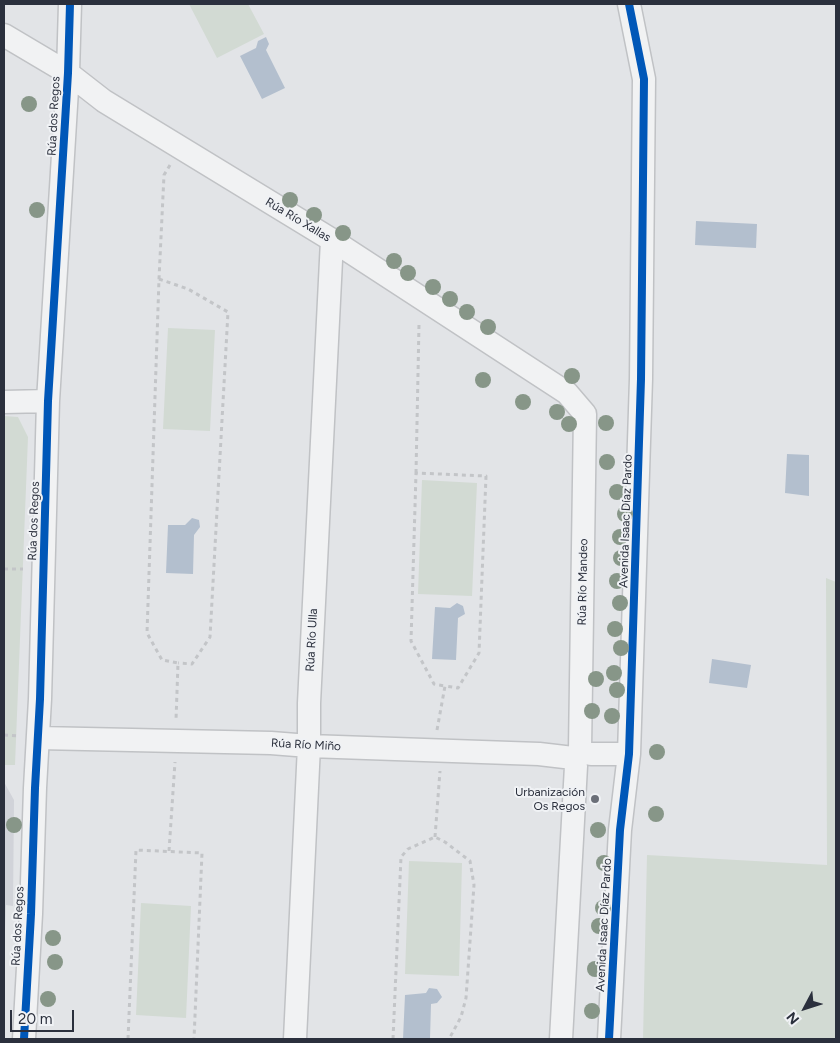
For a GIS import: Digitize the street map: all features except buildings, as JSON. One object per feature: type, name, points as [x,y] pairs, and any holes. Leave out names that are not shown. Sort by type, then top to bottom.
[{"type":"street","name":"Rúa dos Regos","points":[[24,1039],[31,914],[35,788],[39,738],[48,401],[68,73],[70,4]]},
{"type":"street","name":"Avenida Isaac Díaz Pardo","points":[[609,1039],[620,830],[629,754],[641,378],[644,79],[628,4]]},
{"type":"street","name":"Rúa Río Xallas","points":[[4,35],[68,73],[104,101],[332,240],[420,297],[567,393],[585,414]]},
{"type":"street","name":"Rúa Río Ulla","points":[[294,1039],[332,240]]},
{"type":"street","points":[[4,402],[48,401]]},
{"type":"street","name":"Rúa Río Mandeo","points":[[561,1039],[580,757],[585,414]]},
{"type":"street","name":"Rúa Río Miño","points":[[39,738],[271,743],[580,757],[629,754]]},
{"type":"path","points":[[159,279],[188,289],[228,312],[210,638],[192,664],[162,660],[147,633],[159,279],[164,175],[180,147]]},
{"type":"path","points":[[416,473],[486,476],[479,653],[458,688],[434,684],[411,641],[420,297]]},
{"type":"path","points":[[169,851],[176,740],[178,663]]},
{"type":"path","points":[[435,837],[437,750],[445,686]]},
{"type":"path","points":[[393,1039],[401,857],[408,849],[435,837]]},
{"type":"path","points":[[435,837],[445,842],[470,861],[474,885],[466,998],[461,1017],[449,1039]]},
{"type":"path","points":[[128,1039],[136,850],[202,853],[194,1039]]},
{"type":"shaded area","points":[[189,4],[248,4],[264,34],[217,58]]},
{"type":"shaded area","points":[[168,328],[215,330],[210,431],[163,429]]},
{"type":"shaded area","points":[[4,416],[18,417],[28,437],[15,765],[4,765]]},
{"type":"shaded area","points":[[422,480],[477,483],[472,596],[418,594]]},
{"type":"shaded area","points":[[826,578],[836,582],[836,1039],[643,1039],[647,855],[827,865]]},
{"type":"shaded area","points":[[4,782],[14,800],[13,906],[6,905],[4,958]]},
{"type":"shaded area","points":[[409,861],[462,863],[459,976],[405,974]]},
{"type":"shaded area","points":[[141,903],[191,906],[186,1018],[136,1015]]},
{"type":"water","points":[[266,37],[269,44],[266,50],[285,88],[262,99],[240,56],[256,48],[258,41]]},
{"type":"water","points":[[696,221],[757,224],[756,248],[695,245]]},
{"type":"water","points":[[787,454],[809,455],[809,496],[785,493]]},
{"type":"water","points":[[192,518],[199,520],[200,527],[194,535],[193,574],[166,573],[168,525],[185,525]]},
{"type":"water","points":[[457,603],[463,606],[465,614],[458,618],[456,660],[432,659],[435,607],[450,608]]},
{"type":"water","points":[[712,659],[751,665],[747,688],[709,683]]},
{"type":"water","points":[[429,988],[437,989],[442,997],[437,1003],[431,1004],[430,1039],[403,1039],[405,995],[426,993]]},
{"type":"cycle path","points":[[24,1039],[40,699],[48,401],[68,73],[70,4]]},
{"type":"cycle path","points":[[609,1039],[620,830],[629,754],[641,379],[644,79],[629,4]]},
{"type":"place","name":"Urbanización Os Regos","points":[[595,799]]}]
